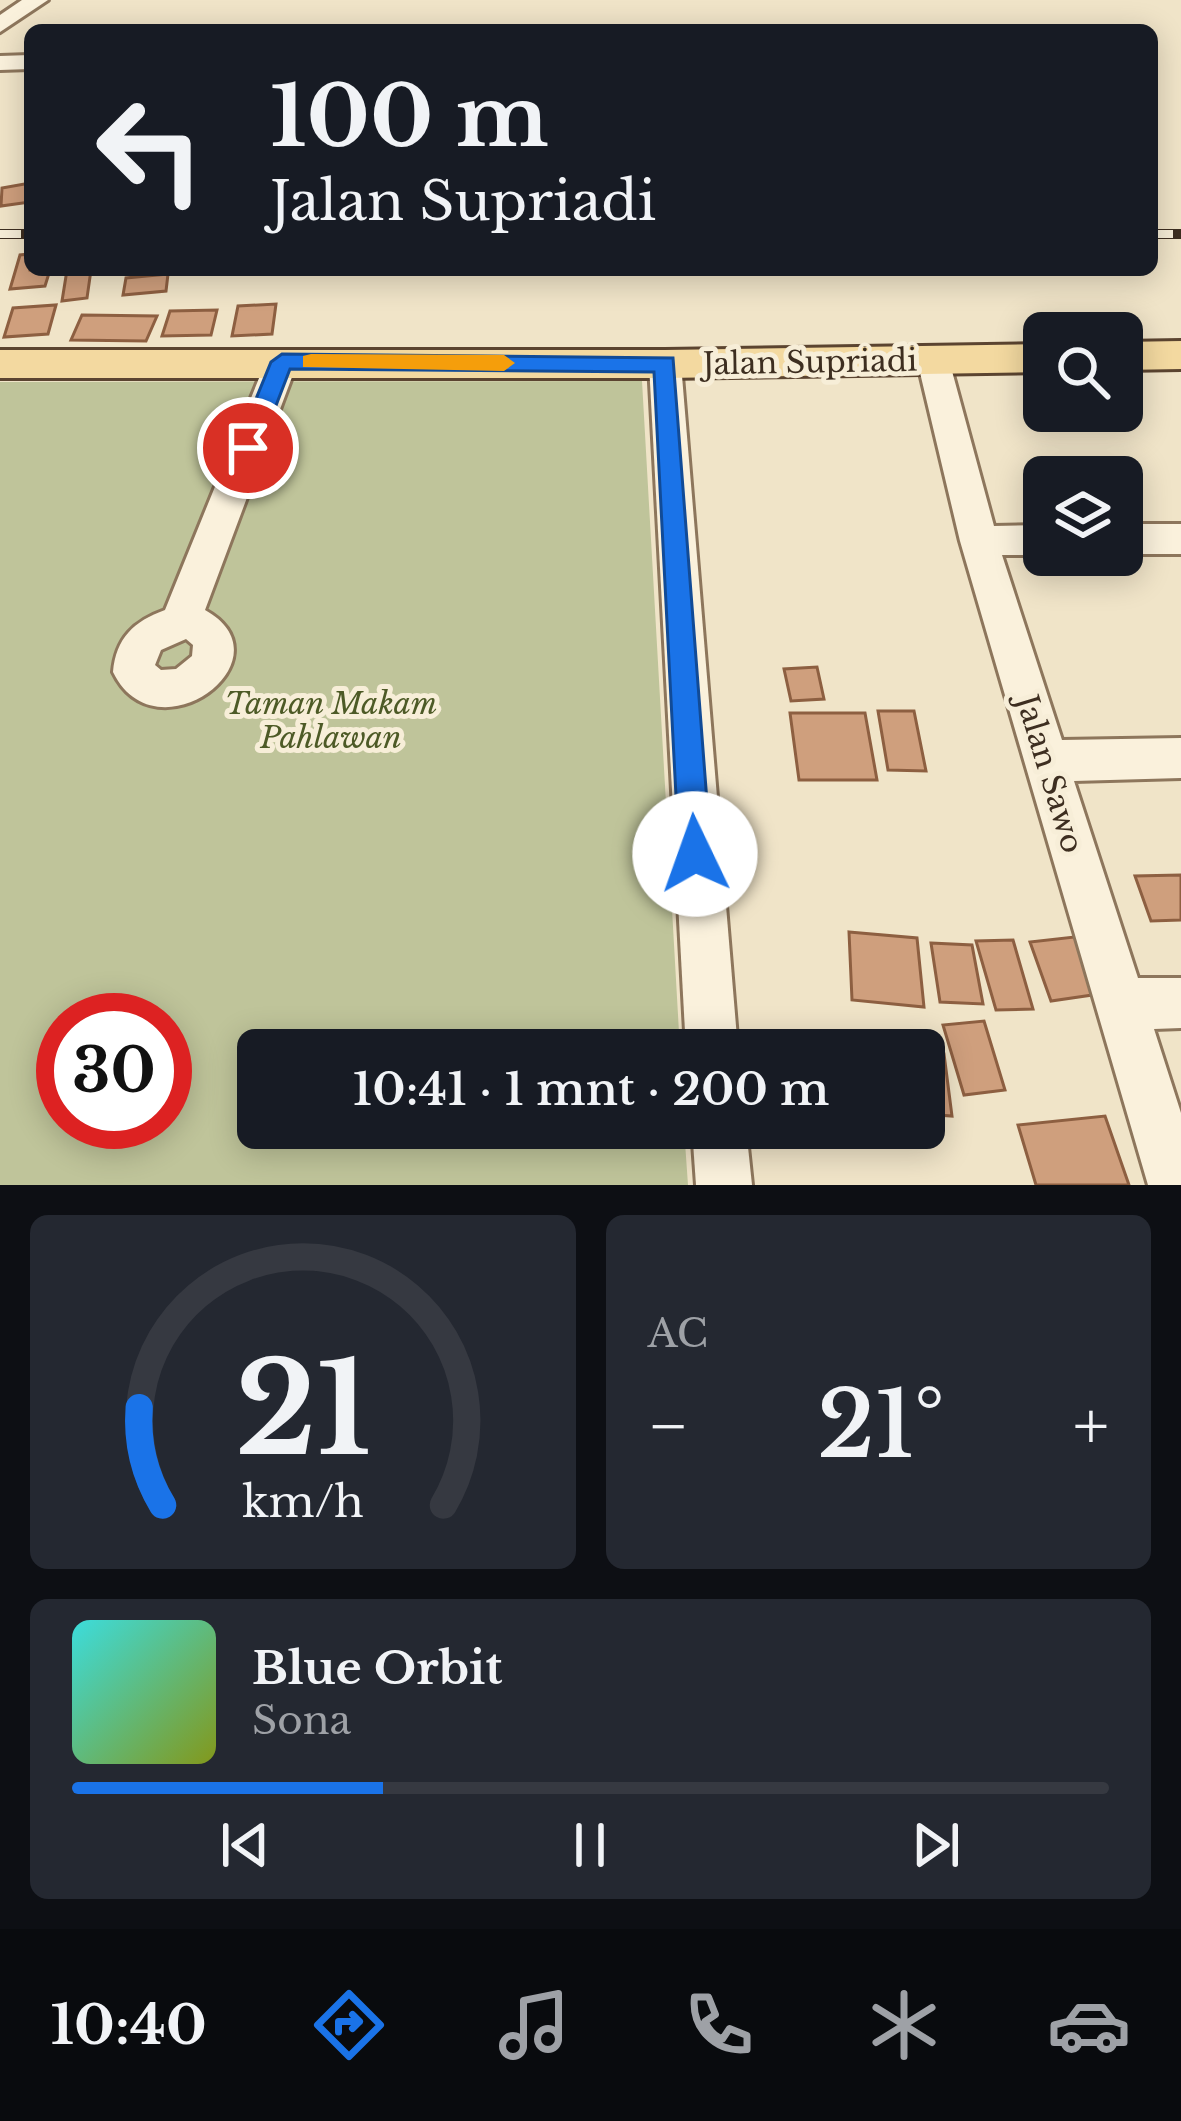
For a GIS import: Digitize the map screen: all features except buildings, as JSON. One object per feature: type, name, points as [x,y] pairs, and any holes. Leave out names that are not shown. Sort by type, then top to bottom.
[{"type":"main road","points":[[1143,356],[1181,355]]},
{"type":"main road","name":"Jalan Supriadi","points":[[0,364],[665,364],[1023,358]]},
{"type":"street","points":[[0,26],[37,0]]},
{"type":"street","name":"Jalan Sawo","points":[[933,360],[979,541],[1176,1185]]},
{"type":"street","points":[[180,622],[282,362]]},
{"type":"street","points":[[665,364],[711,1029]]},
{"type":"street","points":[[1143,539],[1181,538]]},
{"type":"street","points":[[979,541],[1023,540]]},
{"type":"street","points":[[1046,761],[1181,758]]},
{"type":"street","points":[[1120,1004],[1181,1003]]},
{"type":"street","points":[[721,1149],[724,1185]]},
{"type":"green space","name":"Taman Makam Pahlawan","points":[[642,381],[679,1029],[237,1029],[237,1149],[685,1149],[688,1185],[0,1185],[0,382]]},
{"type":"railway","points":[[0,234],[24,234]]},
{"type":"railway","points":[[1158,234],[1181,234]]},
{"type":"slow traffic","points":[[311,362],[504,363]]},
{"type":"route","points":[[248,448],[282,362],[665,364],[695,854]]}]
